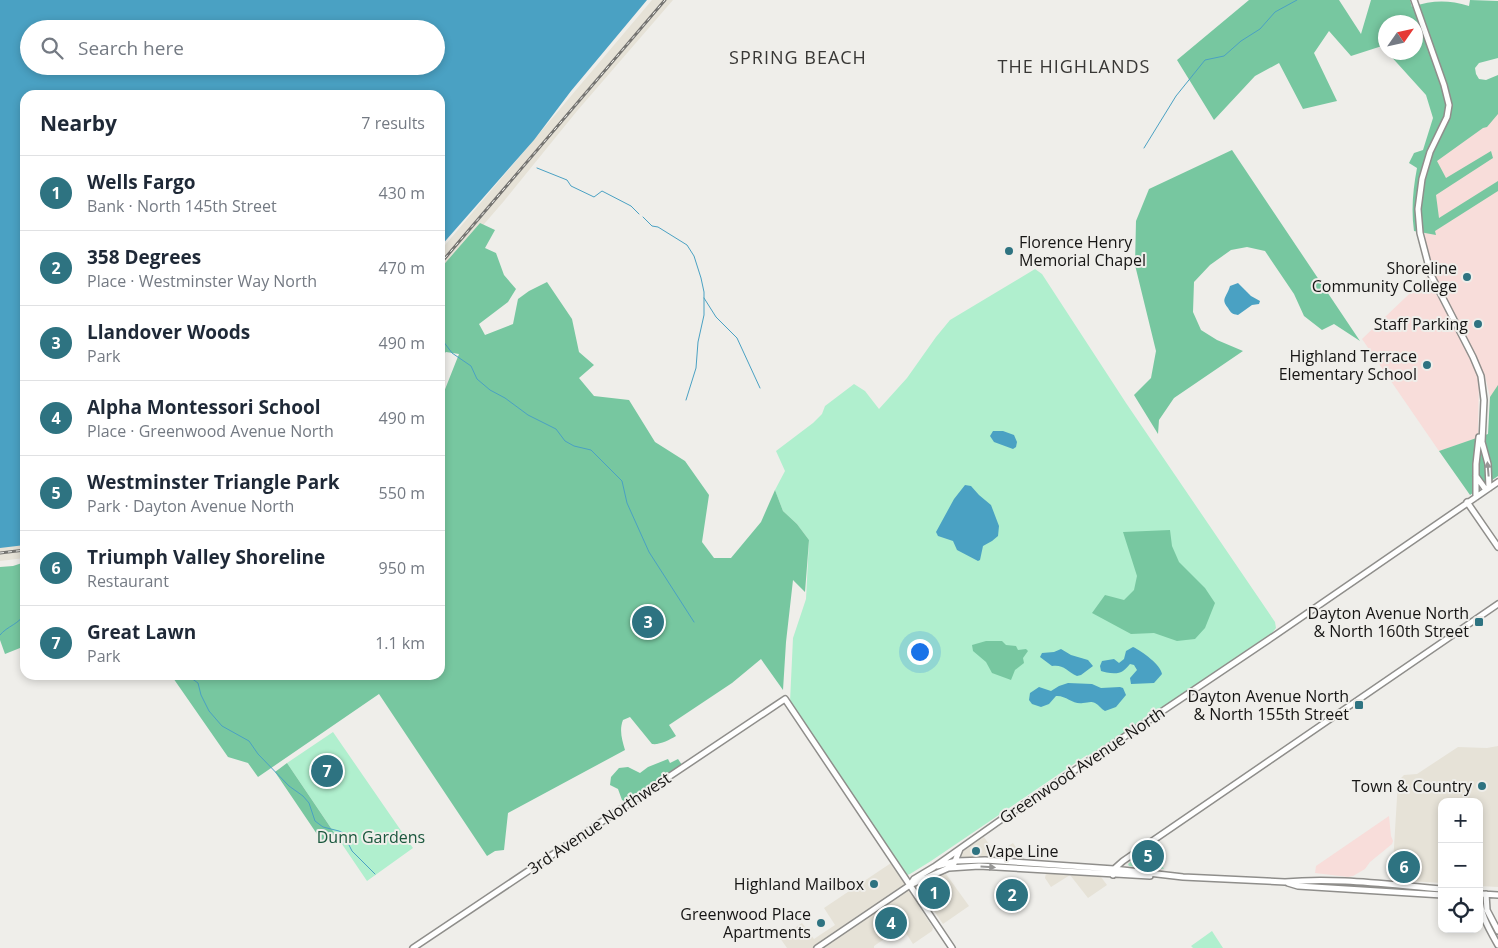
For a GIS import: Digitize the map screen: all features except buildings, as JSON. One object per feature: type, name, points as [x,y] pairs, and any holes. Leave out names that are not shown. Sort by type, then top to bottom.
[{"type":"street","points":[[1414,0],[1444,85],[1449,105],[1447,117],[1430,152],[1422,179],[1418,209],[1420,233],[1431,275],[1466,342],[1481,376],[1484,400],[1482,442],[1488,464],[1487,489]]},
{"type":"street","points":[[1476,497],[1481,414],[1484,400]]},
{"type":"street","points":[[1476,476],[1487,489]]},
{"type":"street","name":"Greenwood Avenue North","points":[[910,885],[914,879],[1498,482]]},
{"type":"street","points":[[1467,502],[1498,547]]},
{"type":"street","points":[[1113,872],[1123,860],[1498,604]]},
{"type":"street","name":"3rd Avenue Northwest","points":[[413,948],[784,699],[910,885]]},
{"type":"street","name":"Greenwood Avenue North","points":[[817,948],[910,885],[954,866],[958,852],[964,845]]},
{"type":"street","points":[[934,867],[956,861],[985,860],[1113,872]]},
{"type":"street","points":[[949,868],[979,866],[1285,882],[1302,880],[1438,889]]},
{"type":"street","points":[[1285,882],[1298,886],[1438,895]]},
{"type":"street","points":[[910,885],[952,948]]},
{"type":"street","points":[[1483,894],[1498,895]]},
{"type":"street","points":[[1483,899],[1498,932]]},
{"type":"street","points":[[1483,915],[1498,945]]},
{"type":"shaded area","points":[[652,0],[673,0],[577,111],[504,201],[445,269],[445,245]]},
{"type":"shaded area","name":"Shoreline Community College","points":[[1498,81],[1498,476],[1488,449],[1490,397],[1485,376],[1434,274],[1426,249],[1425,233],[1422,227],[1426,168]]},
{"type":"shaded area","name":"Highland Terrace Elementary School","points":[[1427,277],[1469,354],[1479,377],[1478,438],[1439,451],[1362,339]]},
{"type":"shaded area","points":[[20,545],[20,559],[0,561],[0,547]]},
{"type":"shaded area","points":[[1498,746],[1498,887],[1483,886],[1483,798],[1438,798],[1438,883],[1392,880],[1398,781],[1404,775],[1417,774],[1458,747],[1487,748]]},
{"type":"shaded area","points":[[1389,816],[1392,844],[1370,862],[1365,869],[1348,877],[1315,873],[1316,866]]},
{"type":"shaded area","points":[[984,837],[996,854],[1013,843],[1026,861],[960,857],[959,854]]},
{"type":"shaded area","points":[[891,863],[933,928],[932,931],[913,944],[902,927],[874,946],[874,948],[787,948],[780,938],[802,923],[814,939],[835,925],[824,908]]},
{"type":"shaded area","points":[[1046,873],[1101,877],[1107,885],[1088,898],[1070,875],[1051,887],[1045,878]]},
{"type":"shaded area","points":[[946,874],[969,906],[943,924],[918,887],[937,876]]},
{"type":"green space","points":[[1249,0],[1339,0],[1361,34],[1371,0],[1410,0],[1412,7],[1434,2],[1469,6],[1470,0],[1498,1],[1498,58],[1479,63],[1475,68],[1479,79],[1486,80],[1498,75],[1498,114],[1487,127],[1437,161],[1446,178],[1491,151],[1493,158],[1436,195],[1439,218],[1498,181],[1498,191],[1435,231],[1436,235],[1414,231],[1413,200],[1417,168],[1409,163],[1414,153],[1423,150],[1433,118],[1426,95],[1394,60],[1423,60],[1423,15],[1378,15],[1378,47],[1351,56],[1329,31],[1314,53],[1337,101],[1303,109],[1279,63],[1255,76],[1214,120],[1177,60]]},
{"type":"green space","points":[[1232,150],[1360,341],[1334,324],[1322,330],[1304,316],[1294,294],[1265,251],[1247,247],[1231,250],[1210,265],[1194,282],[1193,312],[1201,330],[1217,340],[1243,351],[1174,398],[1159,420],[1158,434],[1134,395],[1151,378],[1156,351],[1135,265],[1136,221],[1149,189]]},
{"type":"green space","points":[[480,223],[495,230],[485,248],[496,253],[504,275],[516,289],[508,302],[479,324],[485,335],[513,324],[518,299],[547,282],[572,319],[579,352],[594,365],[579,378],[594,396],[629,400],[655,442],[685,461],[709,495],[702,542],[714,558],[731,558],[761,522],[775,490],[783,511],[797,524],[809,540],[805,592],[793,580],[783,690],[761,659],[732,683],[669,725],[676,736],[667,741],[652,744],[630,717],[623,720],[621,731],[625,750],[508,813],[504,850],[495,851],[487,856],[379,694],[258,777],[248,763],[228,757],[174,680],[445,680],[445,389],[459,354],[445,353],[445,263]]},
{"type":"green space","points":[[1035,269],[1042,274],[1126,403],[1275,622],[1276,628],[1272,633],[1089,757],[1087,755],[931,861],[907,875],[790,702],[793,638],[806,599],[809,540],[797,524],[783,511],[775,490],[785,471],[776,451],[813,423],[822,414],[825,406],[854,384],[865,391],[879,409],[907,378],[950,320]]},
{"type":"green space","points":[[1498,385],[1498,476],[1470,495],[1439,451],[1488,434],[1490,397]]},
{"type":"green space","points":[[1170,530],[1172,546],[1179,562],[1205,588],[1215,603],[1205,628],[1195,639],[1177,641],[1154,633],[1131,634],[1092,613],[1105,595],[1124,600],[1134,590],[1137,576],[1123,532]]},
{"type":"green space","points":[[20,564],[20,648],[5,654],[0,640],[0,567]]},
{"type":"green space","points":[[986,641],[1002,641],[1006,645],[1016,646],[1018,650],[1026,649],[1028,651],[1023,658],[1024,663],[1015,670],[1011,680],[992,673],[986,662],[973,651],[972,645]]},
{"type":"green space","name":"Dunn Gardens","points":[[333,732],[413,848],[367,881],[287,763]]},
{"type":"green space","points":[[668,759],[670,763],[678,759],[682,765],[626,802],[622,800],[618,789],[610,785],[611,777],[619,768],[628,767],[640,773],[648,767]]},
{"type":"green space","points":[[287,763],[335,834],[323,843],[275,772]]},
{"type":"green space","points":[[1151,848],[1164,869],[1129,866],[1128,864]]},
{"type":"green space","points":[[1212,931],[1223,948],[1193,948],[1191,946]]},
{"type":"water","points":[[0,0],[647,0],[571,91],[534,140],[445,241],[445,90],[20,90],[20,546],[0,548]]},
{"type":"water","points":[[1238,283],[1251,296],[1260,301],[1259,304],[1252,305],[1238,315],[1231,312],[1224,300],[1230,286]]},
{"type":"water","points":[[993,431],[1003,431],[1014,435],[1017,442],[1016,447],[1013,449],[994,442],[990,436]]},
{"type":"water","points":[[965,485],[971,486],[991,505],[999,526],[998,536],[983,546],[980,560],[978,561],[957,550],[953,541],[938,536],[936,532],[954,499]]},
{"type":"water","points":[[1133,647],[1150,659],[1161,670],[1162,674],[1154,683],[1131,684],[1130,678],[1137,670],[1134,665],[1130,664],[1118,673],[1101,671],[1102,661],[1114,659],[1119,663],[1124,659],[1126,651]]},
{"type":"water","points":[[1061,649],[1071,655],[1088,660],[1093,666],[1077,676],[1062,667],[1052,666],[1040,657],[1042,653]]},
{"type":"water","points":[[1068,683],[1092,684],[1101,688],[1120,687],[1123,688],[1126,695],[1116,707],[1105,711],[1093,702],[1076,703],[1060,696],[1056,696],[1049,704],[1041,707],[1032,704],[1029,700],[1030,693],[1039,687],[1051,691]]},
{"type":"waterway","points":[[1144,148],[1176,96],[1205,60],[1224,56],[1241,41],[1260,29],[1275,12],[1297,0]]},
{"type":"waterway","points":[[537,168],[567,180],[571,186],[594,197],[602,191],[631,206],[639,214]]},
{"type":"waterway","points":[[643,217],[652,226],[658,227],[687,245],[694,256],[701,278],[704,292],[704,315],[698,342],[696,368],[686,400]]},
{"type":"waterway","points":[[704,298],[716,317],[737,338],[760,388]]},
{"type":"waterway","points":[[445,344],[452,353],[471,366],[477,379],[490,390],[505,398],[528,415],[556,429],[565,441],[574,446],[591,450],[622,481],[627,503],[649,552],[694,622]]},
{"type":"waterway","points":[[0,635],[20,620]]},
{"type":"waterway","points":[[194,680],[198,683],[201,695],[209,711],[222,726],[249,741],[258,754],[289,786],[309,803],[315,821],[323,827],[343,833],[352,851],[375,874]]},
{"type":"railway","points":[[445,258],[665,0]]},
{"type":"railway","points":[[0,553],[20,551]]},
{"type":"place","name":"Florence Henry Memorial Chapel","points":[[1009,251]]},
{"type":"place","name":"Shoreline Community College","points":[[1467,277]]},
{"type":"place","name":"Staff Parking","points":[[1478,324]]},
{"type":"place","name":"Highland Terrace Elementary School","points":[[1427,365]]},
{"type":"place","name":"Llandover Woods","points":[[648,622]]},
{"type":"place","name":"Dayton Avenue North & North 160th Street","points":[[1479,622]]},
{"type":"place","name":"Dayton Avenue North & North 155th Street","points":[[1359,705]]},
{"type":"place","name":"Great Lawn","points":[[327,771]]},
{"type":"place","name":"Town & Country","points":[[1482,786]]},
{"type":"place","name":"Vape Line","points":[[976,851]]},
{"type":"place","name":"Westminster Triangle Park","points":[[1148,856]]},
{"type":"place","name":"Triumph Valley Shoreline","points":[[1404,867]]},
{"type":"place","name":"Highland Mailbox","points":[[874,884]]},
{"type":"place","name":"Wells Fargo","points":[[934,893]]},
{"type":"place","name":"358 Degrees","points":[[1012,895]]},
{"type":"place","name":"Greenwood Place Apartments","points":[[821,923]]},
{"type":"place","name":"Alpha Montessori School","points":[[891,923]]},
{"type":"district","name":"SPRING BEACH","points":[[798,57]]},
{"type":"district","name":"THE HIGHLANDS","points":[[1074,66]]}]
